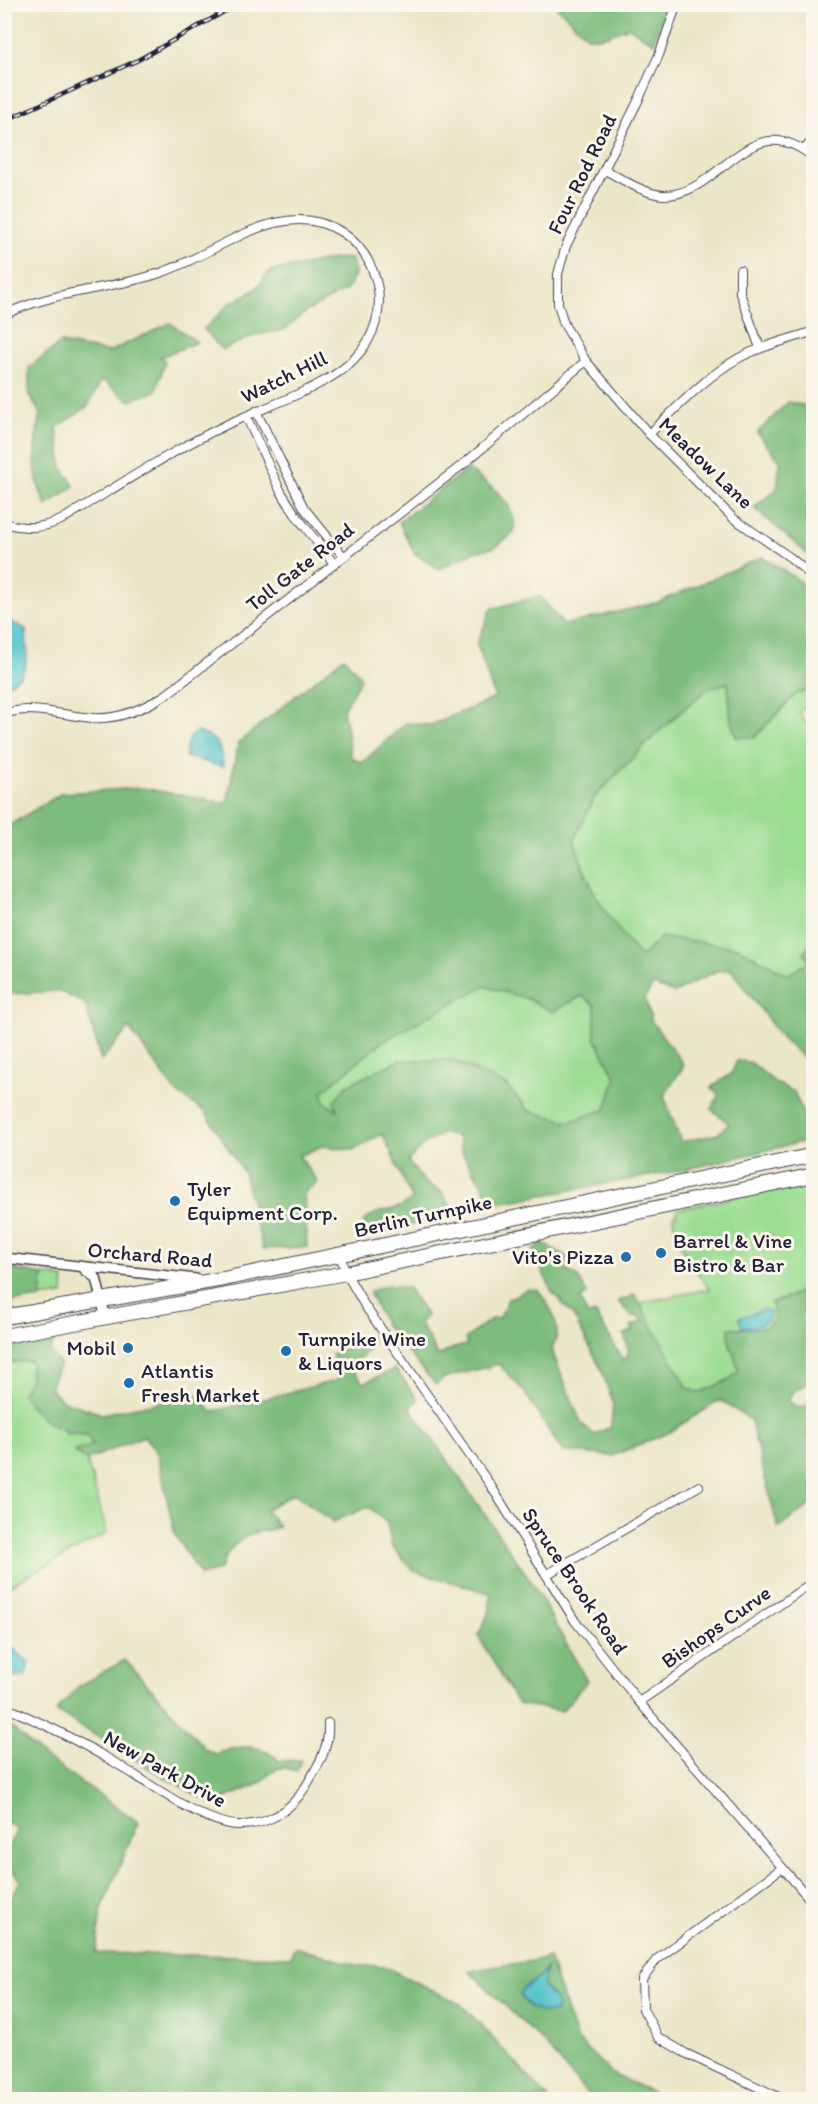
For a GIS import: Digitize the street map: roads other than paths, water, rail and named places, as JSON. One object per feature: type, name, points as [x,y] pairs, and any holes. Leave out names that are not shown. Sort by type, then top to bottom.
[{"type":"highway","name":"Berlin Turnpike","points":[[4,1317],[223,1279],[813,1155]]},
{"type":"highway","name":"Berlin Turnpike","points":[[4,1336],[346,1273],[813,1175]]},
{"type":"street","name":"Four Rod Road","points":[[586,361],[564,324],[558,304],[558,274],[567,246],[659,55],[677,4]]},
{"type":"street","points":[[804,150],[813,138]]},
{"type":"street","points":[[604,170],[649,192],[674,194],[698,185],[738,153],[751,146],[779,142],[804,150],[813,158]]},
{"type":"street","name":"Watch Hill","points":[[4,315],[64,296],[159,274],[275,222],[291,219],[324,223],[358,245],[371,267],[378,292],[375,327],[363,350],[343,369],[200,438],[46,527],[32,528],[4,523]]},
{"type":"street","points":[[740,270],[740,292],[760,348]]},
{"type":"street","points":[[649,434],[725,367],[760,348],[813,331]]},
{"type":"street","name":"Meadow Lane","points":[[586,361],[649,434],[733,518],[791,558],[813,578]]},
{"type":"street","name":"Toll Gate Road","points":[[4,714],[35,710],[94,719],[116,717],[151,704],[189,679],[494,440],[586,361]]},
{"type":"street","points":[[256,411],[304,508],[344,557]]},
{"type":"street","points":[[246,416],[285,498],[334,564]]},
{"type":"street","points":[[269,466],[279,461]]},
{"type":"street","points":[[312,536],[320,530]]},
{"type":"street","name":"Spruce Brook Road","points":[[340,1255],[346,1273],[375,1322],[491,1486],[575,1620],[639,1702],[813,1904]]},
{"type":"street","name":"Orchard Road","points":[[4,1258],[165,1277],[223,1279]]},
{"type":"street","name":"Orchard Road","points":[[74,1267],[91,1272],[96,1278],[106,1319]]},
{"type":"street","points":[[546,1575],[699,1486]]},
{"type":"street","name":"Bishops Curve","points":[[639,1702],[813,1581]]},
{"type":"street","name":"New Park Drive","points":[[4,1707],[91,1749],[205,1816],[235,1825],[263,1822],[276,1816],[296,1800],[322,1759],[328,1741],[328,1723]]},
{"type":"street","points":[[782,1868],[657,1959],[642,1979],[643,2009],[658,2037],[685,2053],[785,2100]]},
{"type":"water","points":[[4,619],[26,629],[27,648],[24,670],[20,676],[5,686]]},
{"type":"water","points":[[197,732],[210,737],[218,745],[223,767],[186,757],[187,743]]},
{"type":"water","points":[[765,1309],[771,1313],[763,1323],[742,1327],[739,1318]]},
{"type":"water","points":[[4,1646],[13,1649],[29,1662],[25,1677],[10,1676],[5,1671]]},
{"type":"water","points":[[547,1966],[543,1986],[558,2005],[555,2012],[549,2013],[534,2009],[520,1994],[523,1988],[541,1977]]},
{"type":"railway","points":[[4,121],[138,60],[238,4]]},
{"type":"place","name":"Tyler Equipment Corp.","points":[[175,1201]]},
{"type":"place","name":"Barrel & Vine Bistro & Bar","points":[[661,1253]]},
{"type":"place","name":"Vito's Pizza","points":[[626,1257]]},
{"type":"place","name":"Mobil","points":[[128,1348]]},
{"type":"place","name":"Turnpike Wine & Liquors","points":[[286,1351]]},
{"type":"place","name":"Atlantis Fresh Market","points":[[129,1383]]}]
